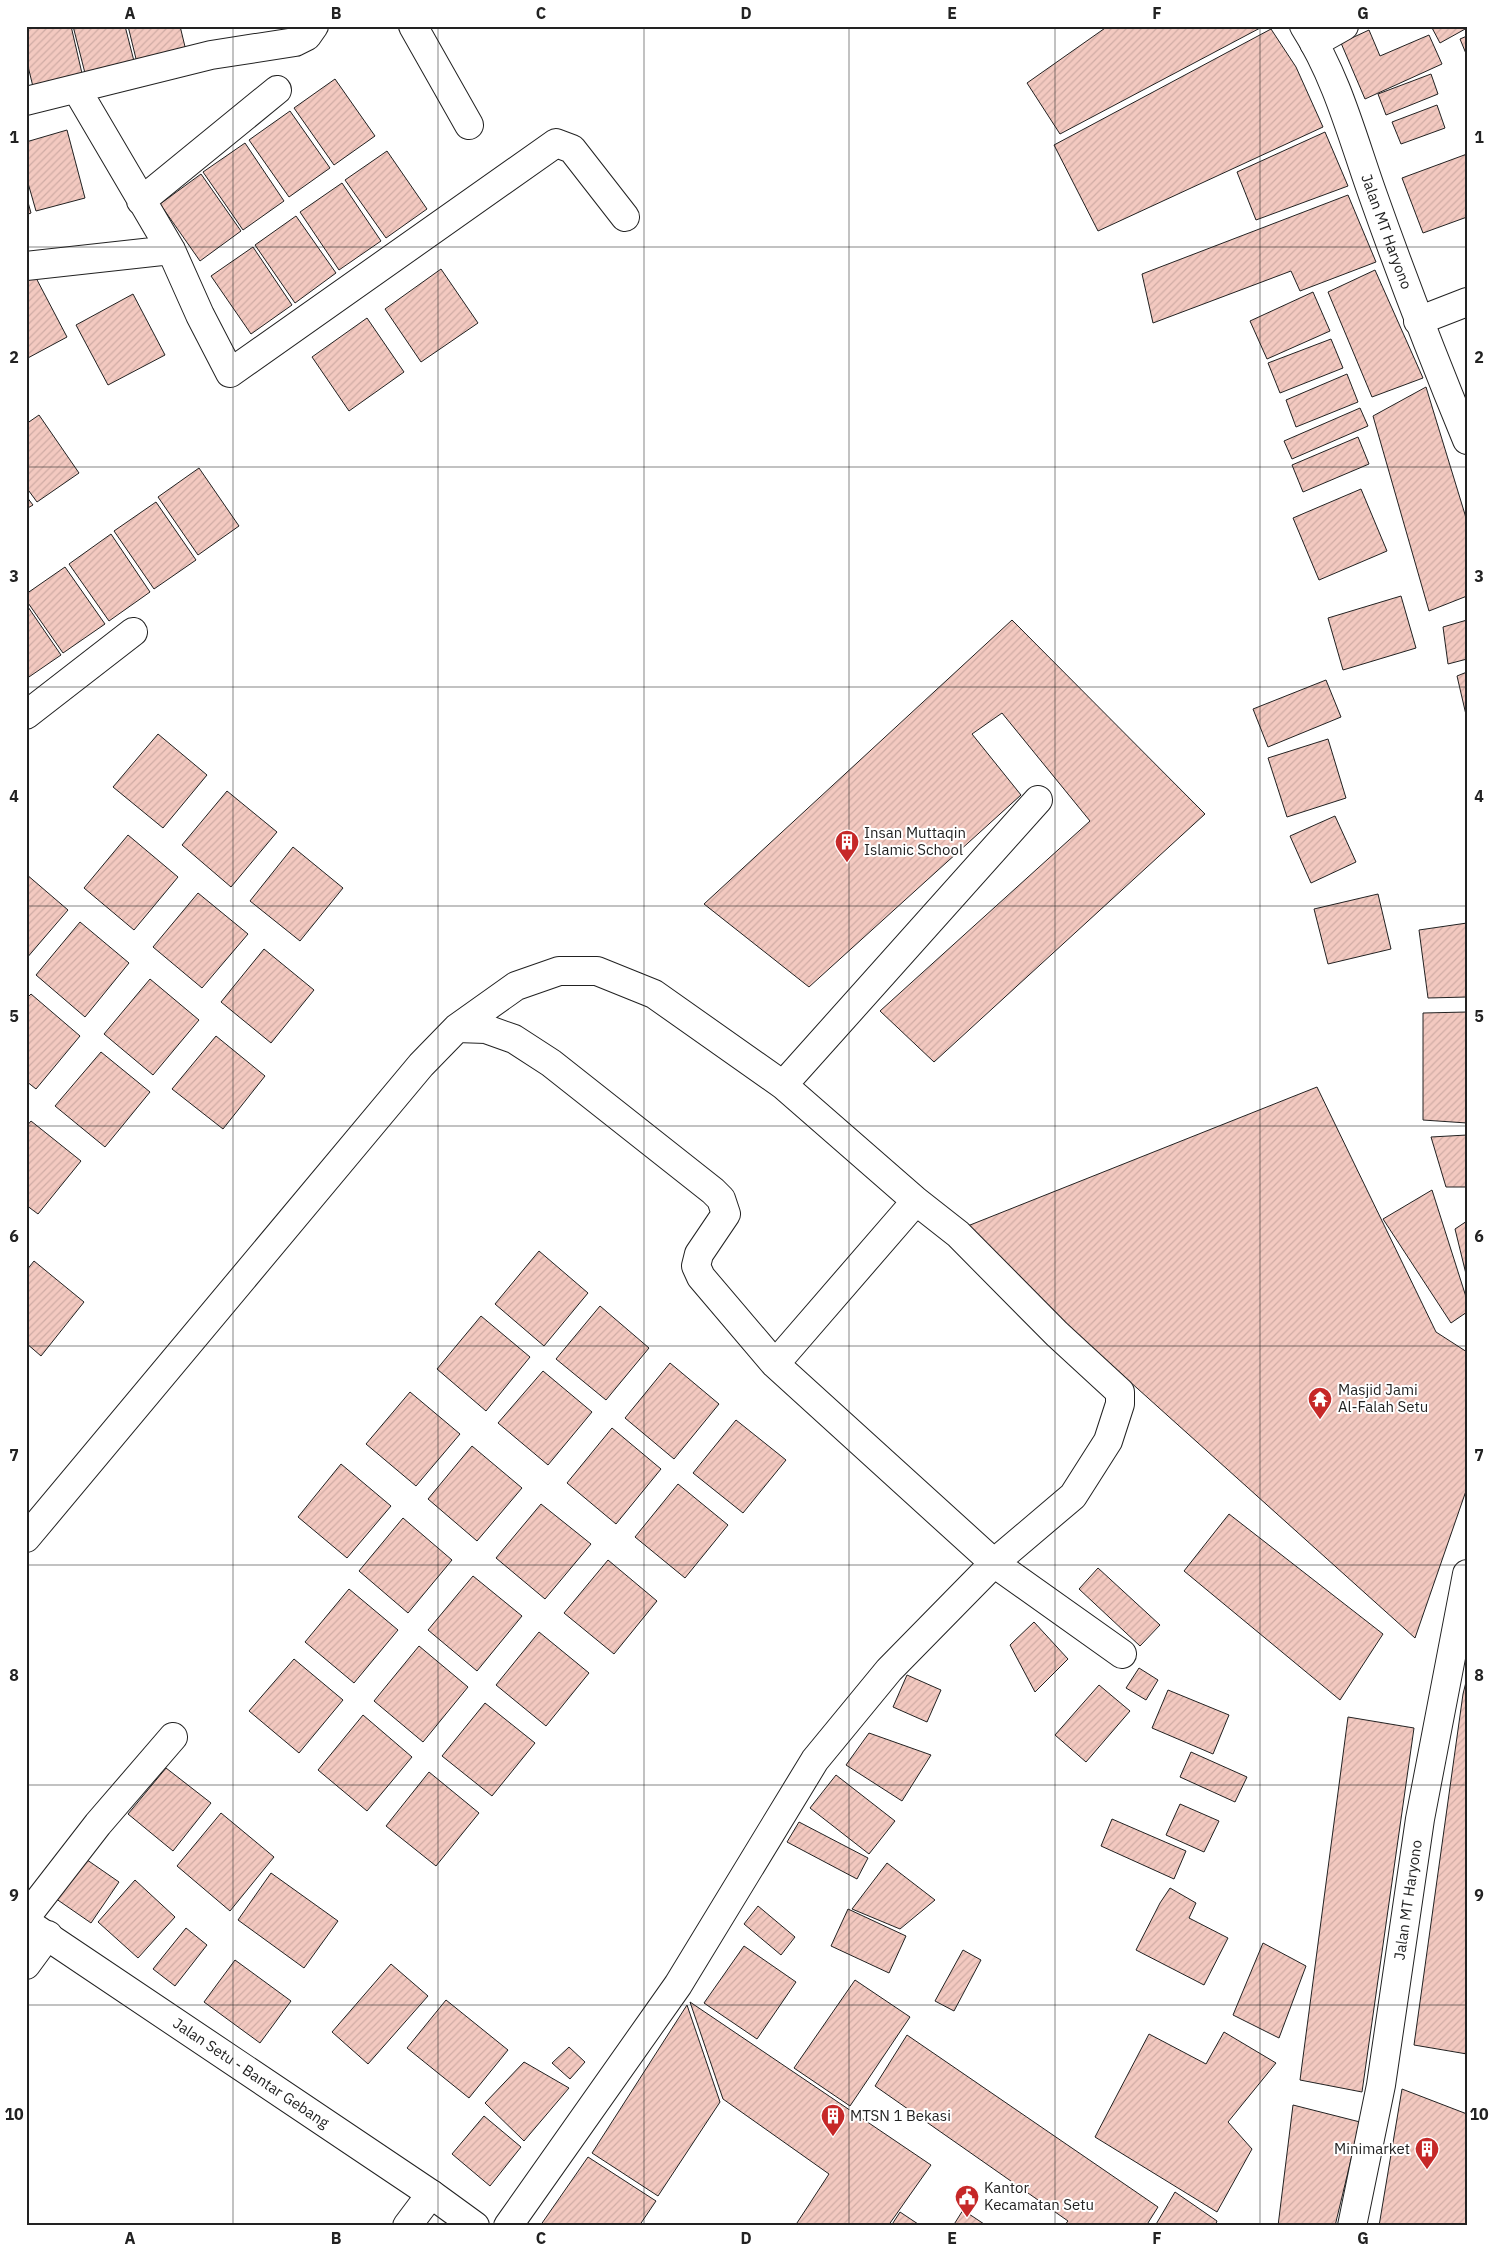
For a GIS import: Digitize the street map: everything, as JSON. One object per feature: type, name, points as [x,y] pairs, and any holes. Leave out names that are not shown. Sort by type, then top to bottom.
[{"type":"street","points":[[26,101],[77,90],[211,55],[295,42],[308,36],[314,26]]},
{"type":"street","points":[[413,26],[469,125]]},
{"type":"street","points":[[1309,34],[1344,26]]},
{"type":"street","name":"Jalan MT Haryono","points":[[1309,34],[1347,114],[1367,179],[1418,321],[1467,440]]},
{"type":"street","points":[[77,90],[171,250],[200,315],[230,373],[556,143],[572,149],[625,217]]},
{"type":"street","points":[[141,201],[278,90]]},
{"type":"street","points":[[26,266],[171,250]]},
{"type":"street","points":[[1418,321],[1467,302]]},
{"type":"street","points":[[26,715],[133,632]]},
{"type":"street","points":[[783,1085],[1038,800]]},
{"type":"street","points":[[26,1538],[421,1065],[457,1028],[516,986],[559,971],[598,971],[654,994],[783,1085],[916,1201],[958,1234],[1057,1334],[1120,1392],[1120,1404],[1108,1441],[1073,1496],[994,1563],[889,1670],[815,1760],[678,1985],[508,2226]]},
{"type":"street","points":[[457,1028],[486,1029],[514,1039],[552,1063],[721,1199],[726,1214],[699,1254],[696,1266],[701,1277],[775,1364],[994,1563],[1122,1654]]},
{"type":"street","points":[[775,1364],[916,1201]]},
{"type":"street","name":"Jalan MT Haryono","points":[[1352,2226],[1381,2085],[1420,1819],[1467,1574]]},
{"type":"street","points":[[26,1917],[98,1824],[173,1737]]},
{"type":"street","points":[[26,1965],[37,1929]]},
{"type":"street","name":"Jalan Setu - Bantar Gebang","points":[[37,1929],[431,2194],[475,2226]]},
{"type":"street","points":[[407,2226],[431,2194]]},
{"type":"building","points":[[26,26],[71,26],[84,82],[35,95],[26,58]]},
{"type":"building","points":[[73,26],[125,26],[136,69],[87,81]]},
{"type":"building","points":[[128,26],[180,26],[187,55],[138,67]]},
{"type":"building","points":[[1108,26],[1262,27],[1060,134],[1027,83]]},
{"type":"building","points":[[1431,26],[1467,26],[1467,28],[1440,43]]},
{"type":"building","points":[[1271,29],[1296,67],[1323,127],[1098,231],[1054,145]]},
{"type":"building","points":[[1369,30],[1380,56],[1429,35],[1442,64],[1365,99],[1341,43]]},
{"type":"building","points":[[1467,36],[1467,56],[1460,39]]},
{"type":"building","points":[[1431,74],[1438,94],[1386,115],[1378,94]]},
{"type":"building","points":[[335,79],[375,136],[334,165],[294,108]]},
{"type":"building","points":[[1437,105],[1445,128],[1401,144],[1392,122]]},
{"type":"building","points":[[290,111],[330,168],[289,197],[249,140]]},
{"type":"building","points":[[67,130],[85,198],[36,211],[26,176],[26,142]]},
{"type":"building","points":[[1325,132],[1348,186],[1256,220],[1237,172]]},
{"type":"building","points":[[245,143],[284,201],[243,230],[203,172]]},
{"type":"building","points":[[387,151],[427,209],[386,238],[345,180]]},
{"type":"building","points":[[1467,154],[1467,217],[1423,233],[1402,178]]},
{"type":"building","points":[[201,174],[241,231],[200,261],[160,204]]},
{"type":"building","points":[[342,183],[381,241],[339,270],[300,212]]},
{"type":"building","points":[[26,195],[31,213],[26,215]]},
{"type":"building","points":[[1348,195],[1376,262],[1300,291],[1291,271],[1153,323],[1142,274]]},
{"type":"building","points":[[296,216],[336,273],[295,303],[255,245]]},
{"type":"building","points":[[253,247],[292,305],[251,334],[211,276]]},
{"type":"building","points":[[441,269],[478,323],[421,362],[385,309]]},
{"type":"building","points":[[1375,270],[1423,378],[1372,397],[1328,292]]},
{"type":"building","points":[[35,276],[67,337],[26,359],[26,281]]},
{"type":"building","points":[[1313,292],[1330,331],[1267,359],[1250,321]]},
{"type":"building","points":[[133,294],[165,355],[108,385],[76,325]]},
{"type":"building","points":[[367,318],[404,372],[349,411],[312,357]]},
{"type":"building","points":[[1331,339],[1343,368],[1280,393],[1268,363]]},
{"type":"building","points":[[1347,374],[1358,402],[1296,427],[1286,400]]},
{"type":"building","points":[[1426,387],[1467,521],[1467,596],[1429,611],[1373,416]]},
{"type":"building","points":[[1360,408],[1368,426],[1292,459],[1284,441]]},
{"type":"building","points":[[39,415],[79,473],[37,502],[26,487],[26,424]]},
{"type":"building","points":[[1358,437],[1369,464],[1303,492],[1292,465]]},
{"type":"building","points":[[199,468],[239,526],[198,555],[158,497]]},
{"type":"building","points":[[1361,489],[1387,551],[1319,580],[1293,518]]},
{"type":"building","points":[[26,496],[33,505],[26,509]]},
{"type":"building","points":[[156,502],[196,560],[154,589],[114,531]]},
{"type":"building","points":[[111,534],[150,592],[109,621],[69,564]]},
{"type":"building","points":[[65,567],[105,624],[63,653],[26,600],[26,594]]},
{"type":"building","points":[[1401,596],[1416,648],[1343,670],[1328,618]]},
{"type":"building","points":[[26,604],[61,655],[26,679]]},
{"type":"building","name":"Insan Muttaqin Islamic School","points":[[1012,620],[1205,814],[934,1062],[880,1011],[1090,821],[1002,713],[972,734],[1021,795],[809,987],[704,904]]},
{"type":"building","points":[[1467,620],[1467,659],[1448,664],[1443,627]]},
{"type":"building","points":[[1467,672],[1467,719],[1457,676]]},
{"type":"building","points":[[1326,680],[1341,717],[1268,747],[1253,709]]},
{"type":"building","points":[[158,734],[207,775],[163,828],[113,787]]},
{"type":"building","points":[[1328,739],[1346,798],[1287,817],[1268,758]]},
{"type":"building","points":[[227,791],[277,832],[231,887],[182,845]]},
{"type":"building","points":[[1335,816],[1356,862],[1311,883],[1290,836]]},
{"type":"building","points":[[128,835],[178,877],[134,930],[84,888]]},
{"type":"building","points":[[293,847],[343,888],[300,941],[250,901]]},
{"type":"building","points":[[26,874],[68,910],[26,959]]},
{"type":"building","points":[[198,893],[248,934],[202,988],[153,947]]},
{"type":"building","points":[[1378,894],[1391,949],[1328,964],[1314,909]]},
{"type":"building","points":[[80,922],[129,963],[85,1017],[36,975]]},
{"type":"building","points":[[1467,923],[1467,997],[1428,998],[1419,930]]},
{"type":"building","points":[[264,949],[314,990],[271,1043],[221,1002]]},
{"type":"building","points":[[150,979],[199,1020],[153,1075],[104,1034]]},
{"type":"building","points":[[31,994],[80,1036],[36,1089],[26,1081],[26,999]]},
{"type":"building","points":[[1467,1012],[1467,1123],[1423,1120],[1423,1013]]},
{"type":"building","points":[[216,1036],[265,1076],[223,1129],[172,1089]]},
{"type":"building","points":[[101,1052],[150,1092],[105,1147],[55,1106]]},
{"type":"building","name":"Masjid Jami Al-Falah Setu","points":[[1317,1087],[1436,1332],[1467,1352],[1467,1488],[1415,1638],[960,1229]]},
{"type":"building","points":[[31,1121],[81,1161],[38,1214],[26,1205],[26,1127]]},
{"type":"building","points":[[1467,1135],[1467,1187],[1446,1187],[1431,1137]]},
{"type":"building","points":[[1432,1190],[1467,1300],[1467,1312],[1451,1323],[1383,1219]]},
{"type":"building","points":[[1467,1221],[1467,1278],[1455,1229]]},
{"type":"building","points":[[539,1251],[588,1293],[544,1346],[495,1304]]},
{"type":"building","points":[[34,1261],[84,1302],[41,1356],[26,1343],[26,1271]]},
{"type":"building","points":[[600,1306],[649,1348],[606,1400],[556,1359]]},
{"type":"building","points":[[481,1316],[530,1357],[486,1411],[437,1369]]},
{"type":"building","points":[[670,1363],[719,1404],[674,1459],[625,1418]]},
{"type":"building","points":[[543,1371],[592,1412],[548,1465],[498,1423]]},
{"type":"building","points":[[410,1392],[460,1434],[416,1486],[366,1444]]},
{"type":"building","points":[[736,1420],[786,1460],[743,1513],[693,1473]]},
{"type":"building","points":[[612,1428],[661,1469],[616,1524],[567,1483]]},
{"type":"building","points":[[472,1446],[522,1488],[477,1541],[428,1499]]},
{"type":"building","points":[[341,1464],[391,1506],[347,1558],[298,1517]]},
{"type":"building","points":[[678,1484],[728,1525],[685,1578],[635,1537]]},
{"type":"building","points":[[541,1504],[591,1544],[545,1599],[496,1558]]},
{"type":"building","points":[[1229,1514],[1383,1634],[1340,1700],[1184,1571]]},
{"type":"building","points":[[403,1518],[452,1560],[408,1613],[359,1571]]},
{"type":"building","points":[[608,1560],[657,1601],[614,1654],[564,1613]]},
{"type":"building","points":[[1098,1568],[1160,1625],[1140,1646],[1079,1589]]},
{"type":"building","points":[[473,1576],[522,1616],[477,1671],[428,1630]]},
{"type":"building","points":[[349,1589],[398,1630],[354,1683],[305,1642]]},
{"type":"building","points":[[1034,1622],[1068,1659],[1035,1692],[1010,1645]]},
{"type":"building","points":[[539,1632],[589,1673],[546,1726],[496,1685]]},
{"type":"building","points":[[419,1646],[468,1687],[423,1742],[374,1701]]},
{"type":"building","points":[[294,1659],[343,1700],[299,1753],[249,1711]]},
{"type":"building","points":[[1139,1668],[1158,1680],[1146,1700],[1126,1688]]},
{"type":"building","points":[[907,1675],[941,1690],[927,1722],[893,1707]]},
{"type":"building","points":[[1467,1678],[1467,2054],[1414,2045],[1463,1694]]},
{"type":"building","points":[[1099,1685],[1130,1711],[1086,1762],[1055,1735]]},
{"type":"building","points":[[1168,1690],[1229,1715],[1213,1754],[1152,1728]]},
{"type":"building","points":[[485,1703],[535,1743],[492,1796],[442,1756]]},
{"type":"building","points":[[363,1715],[412,1757],[367,1811],[318,1770]]},
{"type":"building","points":[[1348,1717],[1414,1728],[1362,2092],[1300,2080]]},
{"type":"building","points":[[869,1733],[931,1755],[902,1801],[846,1765]]},
{"type":"building","points":[[1191,1752],[1247,1777],[1235,1802],[1180,1777]]},
{"type":"building","points":[[166,1768],[211,1803],[173,1851],[128,1814]]},
{"type":"building","points":[[429,1772],[479,1813],[436,1866],[386,1826]]},
{"type":"building","points":[[836,1775],[895,1821],[869,1854],[810,1808]]},
{"type":"building","points":[[1180,1804],[1219,1821],[1204,1852],[1166,1835]]},
{"type":"building","points":[[221,1813],[274,1857],[230,1911],[177,1866]]},
{"type":"building","points":[[1112,1819],[1186,1851],[1174,1879],[1101,1846]]},
{"type":"building","points":[[799,1822],[868,1858],[857,1879],[787,1842]]},
{"type":"building","points":[[80,1855],[119,1882],[91,1923],[52,1896]]},
{"type":"building","points":[[887,1863],[935,1900],[900,1929],[852,1909]]},
{"type":"building","points":[[271,1873],[338,1921],[304,1968],[238,1920]]},
{"type":"building","points":[[135,1880],[175,1917],[138,1958],[98,1922]]},
{"type":"building","points":[[1170,1888],[1196,1903],[1189,1918],[1228,1938],[1204,1985],[1136,1950],[1160,1903]]},
{"type":"building","points":[[758,1906],[795,1937],[781,1955],[744,1924]]},
{"type":"building","points":[[848,1909],[906,1936],[889,1973],[831,1946]]},
{"type":"building","points":[[186,1928],[207,1945],[175,1986],[153,1969]]},
{"type":"building","points":[[1263,1943],[1306,1966],[1279,2038],[1233,2015]]},
{"type":"building","points":[[744,1946],[796,1982],[757,2039],[704,2003]]},
{"type":"building","points":[[963,1950],[981,1960],[954,2011],[935,2001]]},
{"type":"building","points":[[235,1960],[291,2001],[260,2043],[204,2002]]},
{"type":"building","points":[[391,1964],[428,1996],[368,2064],[332,2032]]},
{"type":"building","name":"MTSN 1 Bekasi","points":[[855,1980],[910,2017],[850,2106],[794,2068]]},
{"type":"building","points":[[446,2000],[508,2050],[469,2098],[407,2048]]},
{"type":"building","name":"MTSN 1 Bekasi","points":[[690,2002],[931,2165],[888,2226],[795,2226],[829,2174],[723,2099]]},
{"type":"building","points":[[687,2005],[720,2102],[658,2196],[592,2153]]},
{"type":"building","points":[[1224,2032],[1276,2063],[1228,2122],[1252,2149],[1217,2212],[1095,2137],[1149,2034],[1206,2064]]},
{"type":"building","name":"MTSN 1 Bekasi","points":[[907,2035],[1158,2207],[1146,2226],[1064,2226],[1068,2221],[875,2086]]},
{"type":"building","points":[[569,2047],[585,2062],[570,2079],[552,2063]]},
{"type":"building","points":[[524,2062],[569,2088],[524,2141],[485,2103]]},
{"type":"building","name":"Minimarket","points":[[1402,2089],[1467,2114],[1467,2226],[1379,2226]]},
{"type":"building","points":[[1293,2105],[1360,2122],[1335,2226],[1278,2226]]},
{"type":"building","points":[[484,2116],[521,2147],[490,2186],[452,2154]]},
{"type":"building","points":[[588,2157],[656,2201],[639,2226],[540,2226]]},
{"type":"building","points":[[1175,2192],[1217,2221],[1215,2226],[1155,2226]]},
{"type":"building","name":"Kantor Kecamatan Setu","points":[[963,2210],[987,2226],[953,2226]]},
{"type":"building","points":[[900,2212],[921,2226],[891,2226]]},
{"type":"place","name":"Insan Muttaqin Islamic School","points":[[847,863]]},
{"type":"place","name":"Masjid Jami Al-Falah Setu","points":[[1320,1420]]},
{"type":"place","name":"MTSN 1 Bekasi","points":[[833,2137]]},
{"type":"place","name":"Minimarket","points":[[1427,2170]]},
{"type":"place","name":"Kantor Kecamatan Setu","points":[[967,2218]]}]
